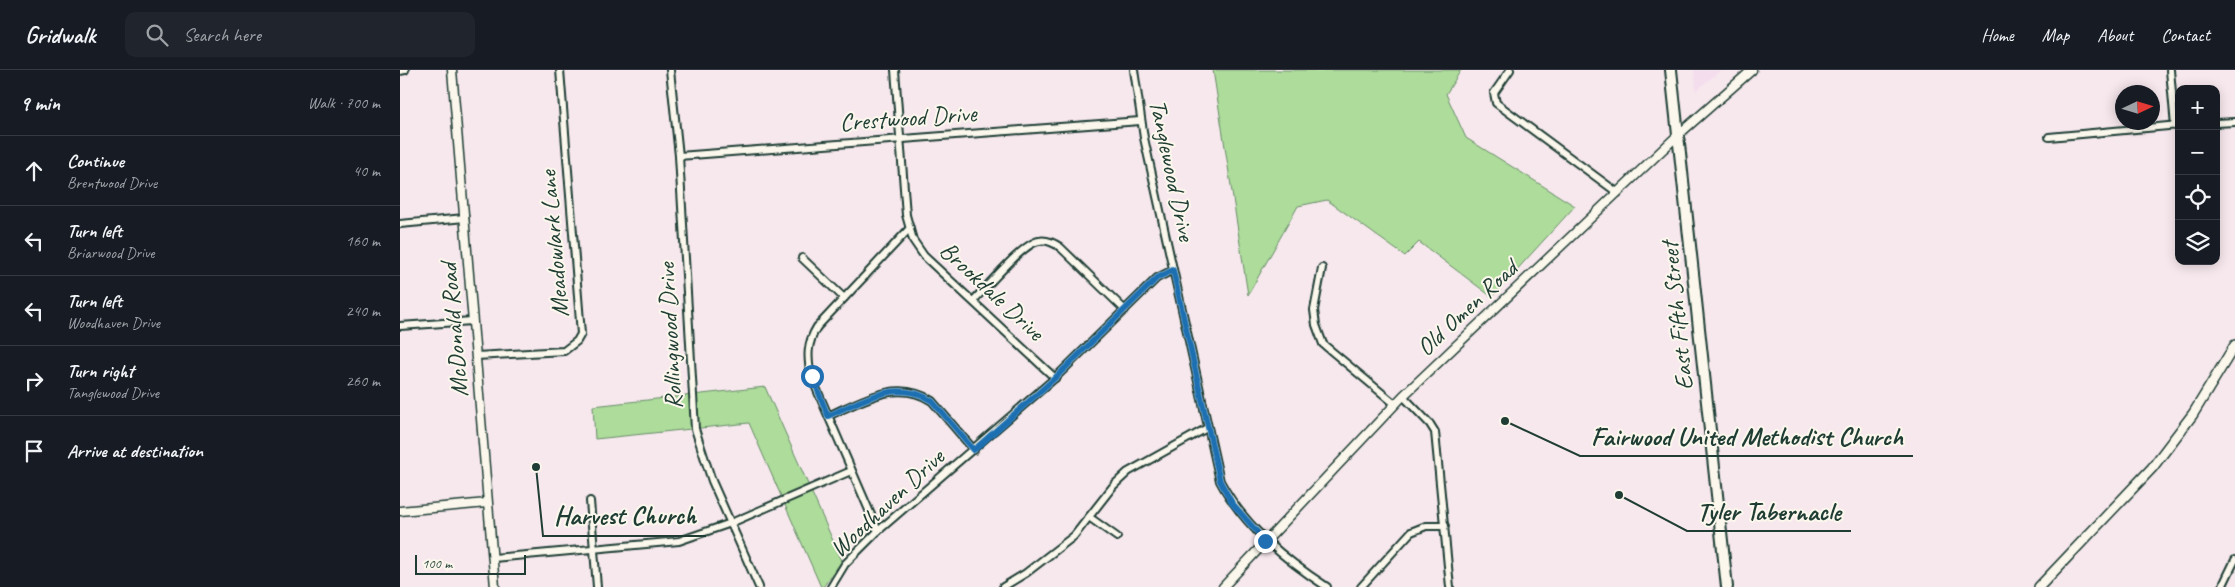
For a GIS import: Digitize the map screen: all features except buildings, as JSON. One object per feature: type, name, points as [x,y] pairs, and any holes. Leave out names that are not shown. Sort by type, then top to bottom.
[{"type":"main road","name":"East Fifth Street","points":[[1671,70],[1727,587]]},
{"type":"main road","points":[[2039,587],[2157,462],[2193,414],[2235,345]]},
{"type":"street","points":[[400,71],[405,70]]},
{"type":"street","name":"McDonald Road","points":[[452,70],[495,587]]},
{"type":"street","name":"Meadowlark Lane","points":[[476,356],[564,351],[571,347],[581,334],[560,70]]},
{"type":"street","name":"Rollingwood Drive","points":[[670,70],[679,156],[695,429],[704,459],[759,587]]},
{"type":"street","name":"Brookdale Drive","points":[[895,70],[905,209],[913,240],[924,256],[1055,378]]},
{"type":"street","name":"Tanglewood Drive","points":[[1134,70],[1140,120],[1220,481],[1232,503],[1265,541],[1326,587]]},
{"type":"street","points":[[1510,70],[1494,93],[1496,103],[1618,193]]},
{"type":"street","name":"Old Omen Road","points":[[1225,586],[1265,541],[1403,396],[1678,135],[1752,70]]},
{"type":"street","points":[[2170,70],[2175,109]]},
{"type":"street","name":"Crestwood Drive","points":[[679,156],[1140,120]]},
{"type":"street","points":[[2220,123],[2235,122]]},
{"type":"street","points":[[2049,137],[2175,125]]},
{"type":"street","points":[[400,224],[465,218]]},
{"type":"street","points":[[878,531],[812,376],[809,364],[809,345],[810,339],[817,327],[910,228]]},
{"type":"street","points":[[973,301],[1025,248],[1039,240],[1048,240],[1060,247],[1125,310]]},
{"type":"street","points":[[802,258],[844,298]]},
{"type":"street","points":[[1322,268],[1314,310],[1316,325],[1324,344],[1395,404]]},
{"type":"street","name":"Woodhaven Drive","points":[[831,587],[845,564],[878,531],[974,450],[1055,378],[1157,278],[1173,270]]},
{"type":"street","points":[[400,326],[472,321]]},
{"type":"street","points":[[828,416],[874,396],[890,391],[902,390],[924,396],[932,401],[974,450]]},
{"type":"street","points":[[1403,396],[1430,424],[1435,432],[1450,587]]},
{"type":"street","points":[[1005,587],[1074,536],[1114,485],[1128,472],[1207,428]]},
{"type":"street","points":[[493,558],[680,541],[731,524],[851,471]]},
{"type":"street","points":[[590,501],[597,587]]},
{"type":"street","points":[[400,511],[487,503]]},
{"type":"street","points":[[1089,517],[1118,537]]},
{"type":"street","points":[[1361,587],[1411,532],[1426,526],[1445,526]]},
{"type":"street","points":[[2222,587],[2235,560]]},
{"type":"street","points":[[836,579],[840,587]]},
{"type":"shaded area","points":[[1694,70],[1721,70],[1696,91]]},
{"type":"green space","points":[[1213,70],[1461,70],[1446,94],[1466,138],[1575,206],[1492,297],[1419,242],[1405,256],[1327,200],[1298,206],[1248,295]]},
{"type":"green space","points":[[765,387],[842,561],[823,587],[821,587],[749,423],[595,439],[593,406]]},
{"type":"place","name":"Fairwood United Methodist Church","points":[[1505,421]]},
{"type":"place","name":"Harvest Church","points":[[536,467]]},
{"type":"place","name":"Tyler Tabernacle","points":[[1619,495]]},
{"type":"route","points":[[812,376],[828,416],[874,396],[890,391],[902,390],[924,396],[932,401],[974,450],[1055,378],[1157,278],[1173,270],[1220,481],[1232,503],[1265,541]]}]
